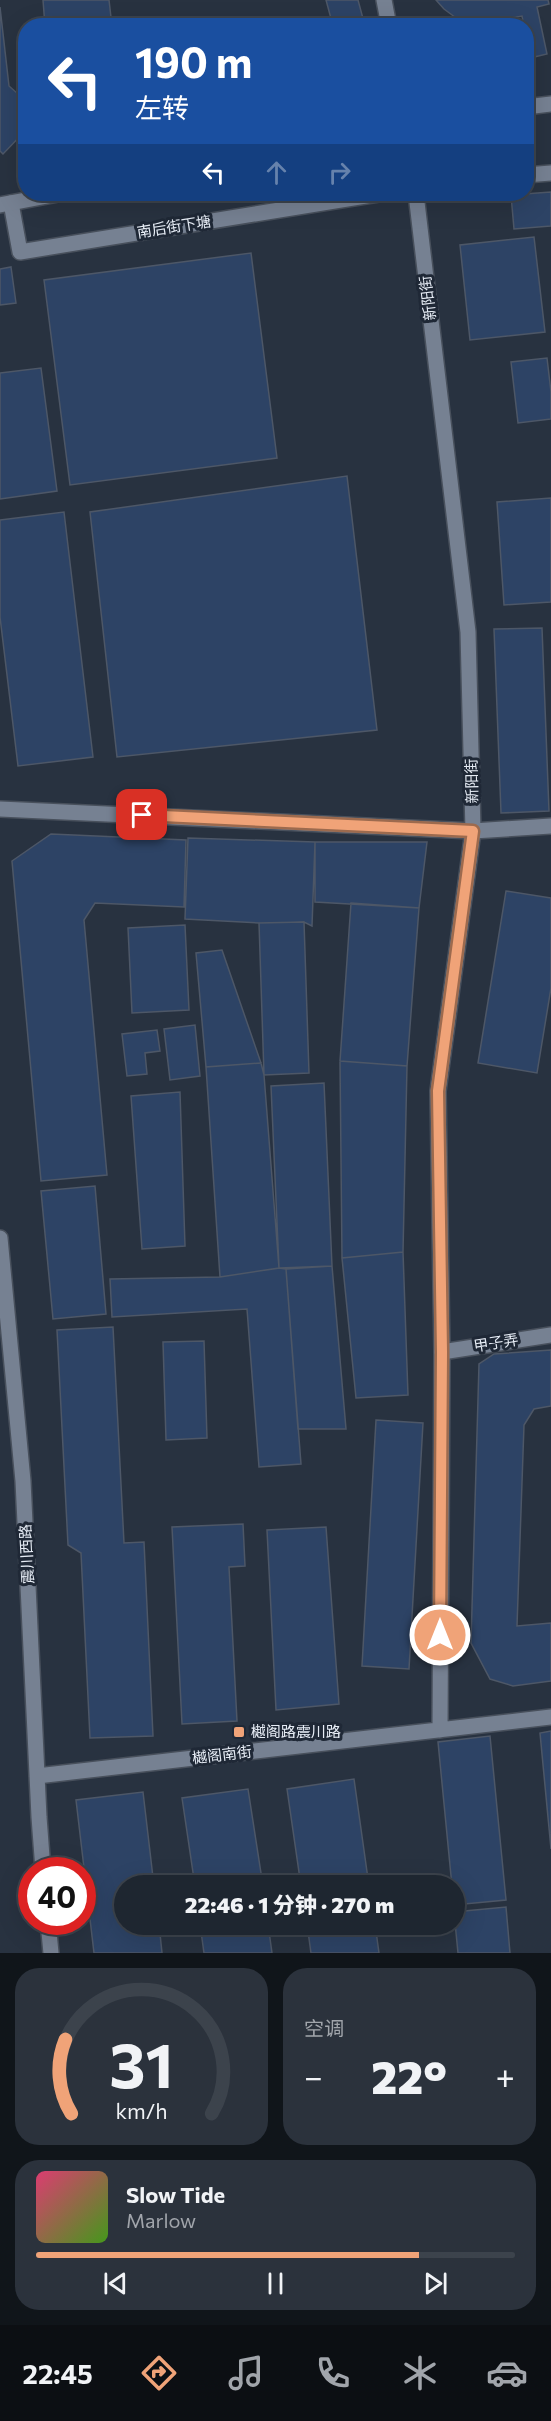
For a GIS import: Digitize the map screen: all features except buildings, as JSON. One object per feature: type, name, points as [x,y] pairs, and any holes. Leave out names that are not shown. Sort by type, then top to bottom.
[{"type":"street","points":[[384,0],[387,18]]},
{"type":"street","points":[[534,106],[551,104]]},
{"type":"street","points":[[534,174],[551,173]]},
{"type":"street","points":[[5,204],[21,201]]},
{"type":"street","name":"南后街下塘","points":[[5,204],[20,252],[335,201]]},
{"type":"street","name":"新阳街","points":[[417,201],[468,632],[473,831],[438,1091],[442,1352],[440,1730]]},
{"type":"street","points":[[0,808],[473,831],[551,826]]},
{"type":"street","name":"震川西路","points":[[0,1238],[24,1481],[37,1776],[43,1857]]},
{"type":"street","name":"甲子弄","points":[[442,1352],[551,1335]]},
{"type":"street","name":"樾阁南街","points":[[37,1776],[551,1717]]},
{"type":"street","points":[[49,1935],[51,1953]]},
{"type":"place","name":"樾阁路震川路","points":[[239,1732]]},
{"type":"route","points":[[142,815],[473,831],[438,1091],[442,1352],[440,1635]]}]
